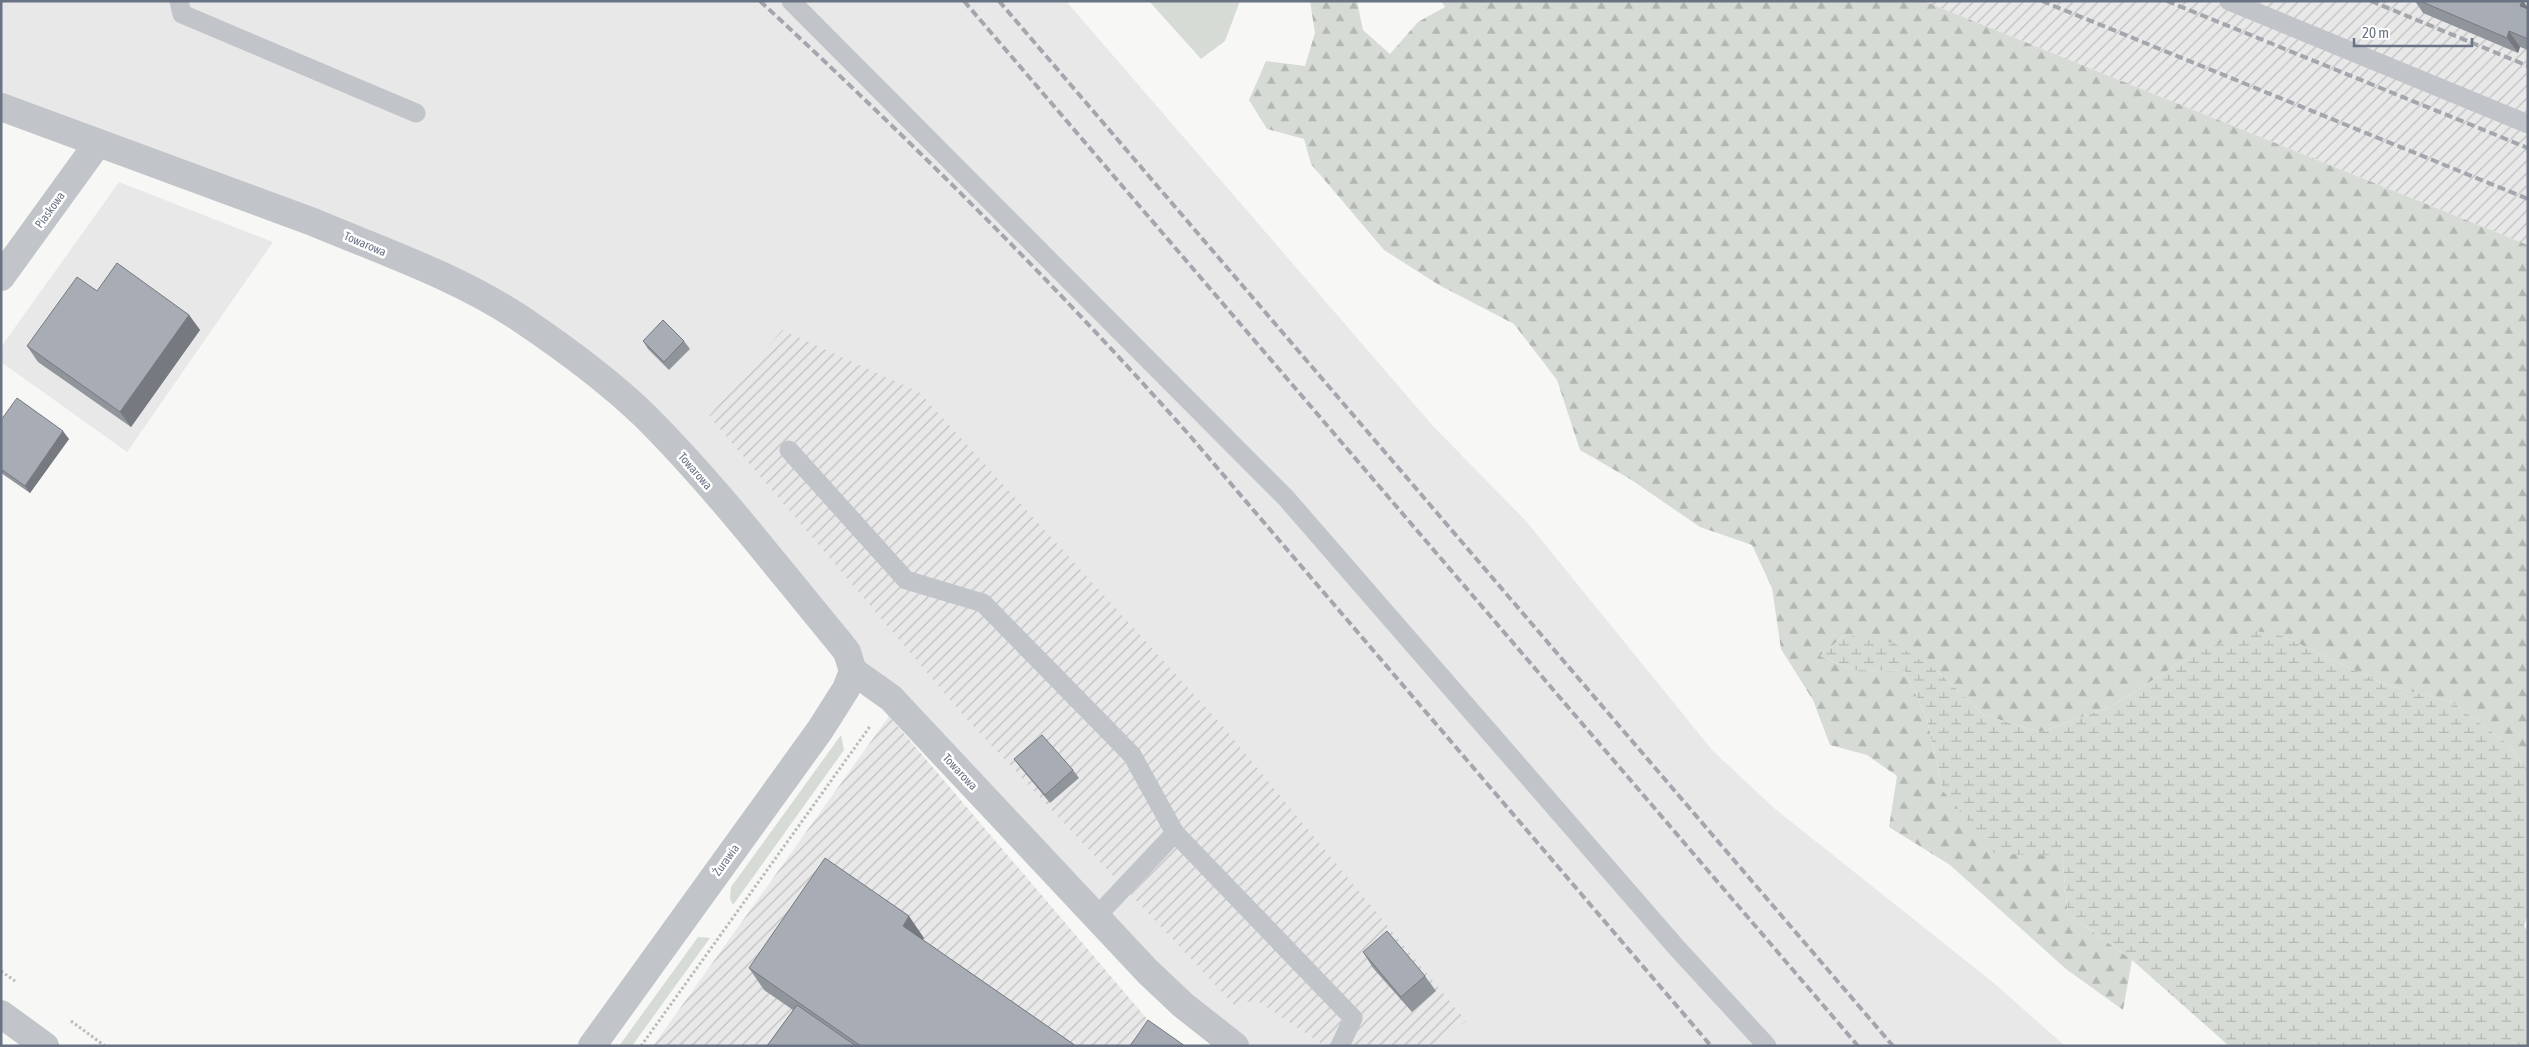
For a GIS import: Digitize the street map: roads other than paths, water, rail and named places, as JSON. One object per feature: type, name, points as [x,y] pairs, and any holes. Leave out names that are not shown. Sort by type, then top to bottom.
[{"type":"street","name":"Towarowa","points":[[1,107],[312,222],[473,291],[520,319],[615,389],[645,417],[689,464],[840,643],[847,652],[853,671],[891,698],[1148,972],[1183,1005],[1235,1046]]},
{"type":"street","name":"Piaskowa","points":[[1,277],[98,143]]},
{"type":"street","name":"Żurawia","points":[[592,1046],[820,730],[846,688],[853,671]]},
{"type":"street","points":[[1,1014],[45,1046]]},
{"type":"lane","points":[[179,1],[182,14],[416,112]]},
{"type":"lane","points":[[791,1],[1286,498],[1676,947],[1766,1046]]},
{"type":"lane","points":[[2229,1],[2528,124]]},
{"type":"lane","points":[[789,450],[906,580],[983,603],[1132,755],[1175,833],[1353,1018],[1340,1046]]},
{"type":"lane","points":[[1096,918],[1175,833]]},
{"type":"railway","points":[[760,1],[927,160],[1035,268],[1140,380],[1191,437],[1711,1046]]},
{"type":"railway","points":[[964,1],[1858,1046]]},
{"type":"railway","points":[[999,1],[1893,1046]]},
{"type":"railway","points":[[2042,1],[2528,199]]},
{"type":"railway","points":[[2167,1],[2528,148]]},
{"type":"railway","points":[[2371,1],[2528,66]]}]
